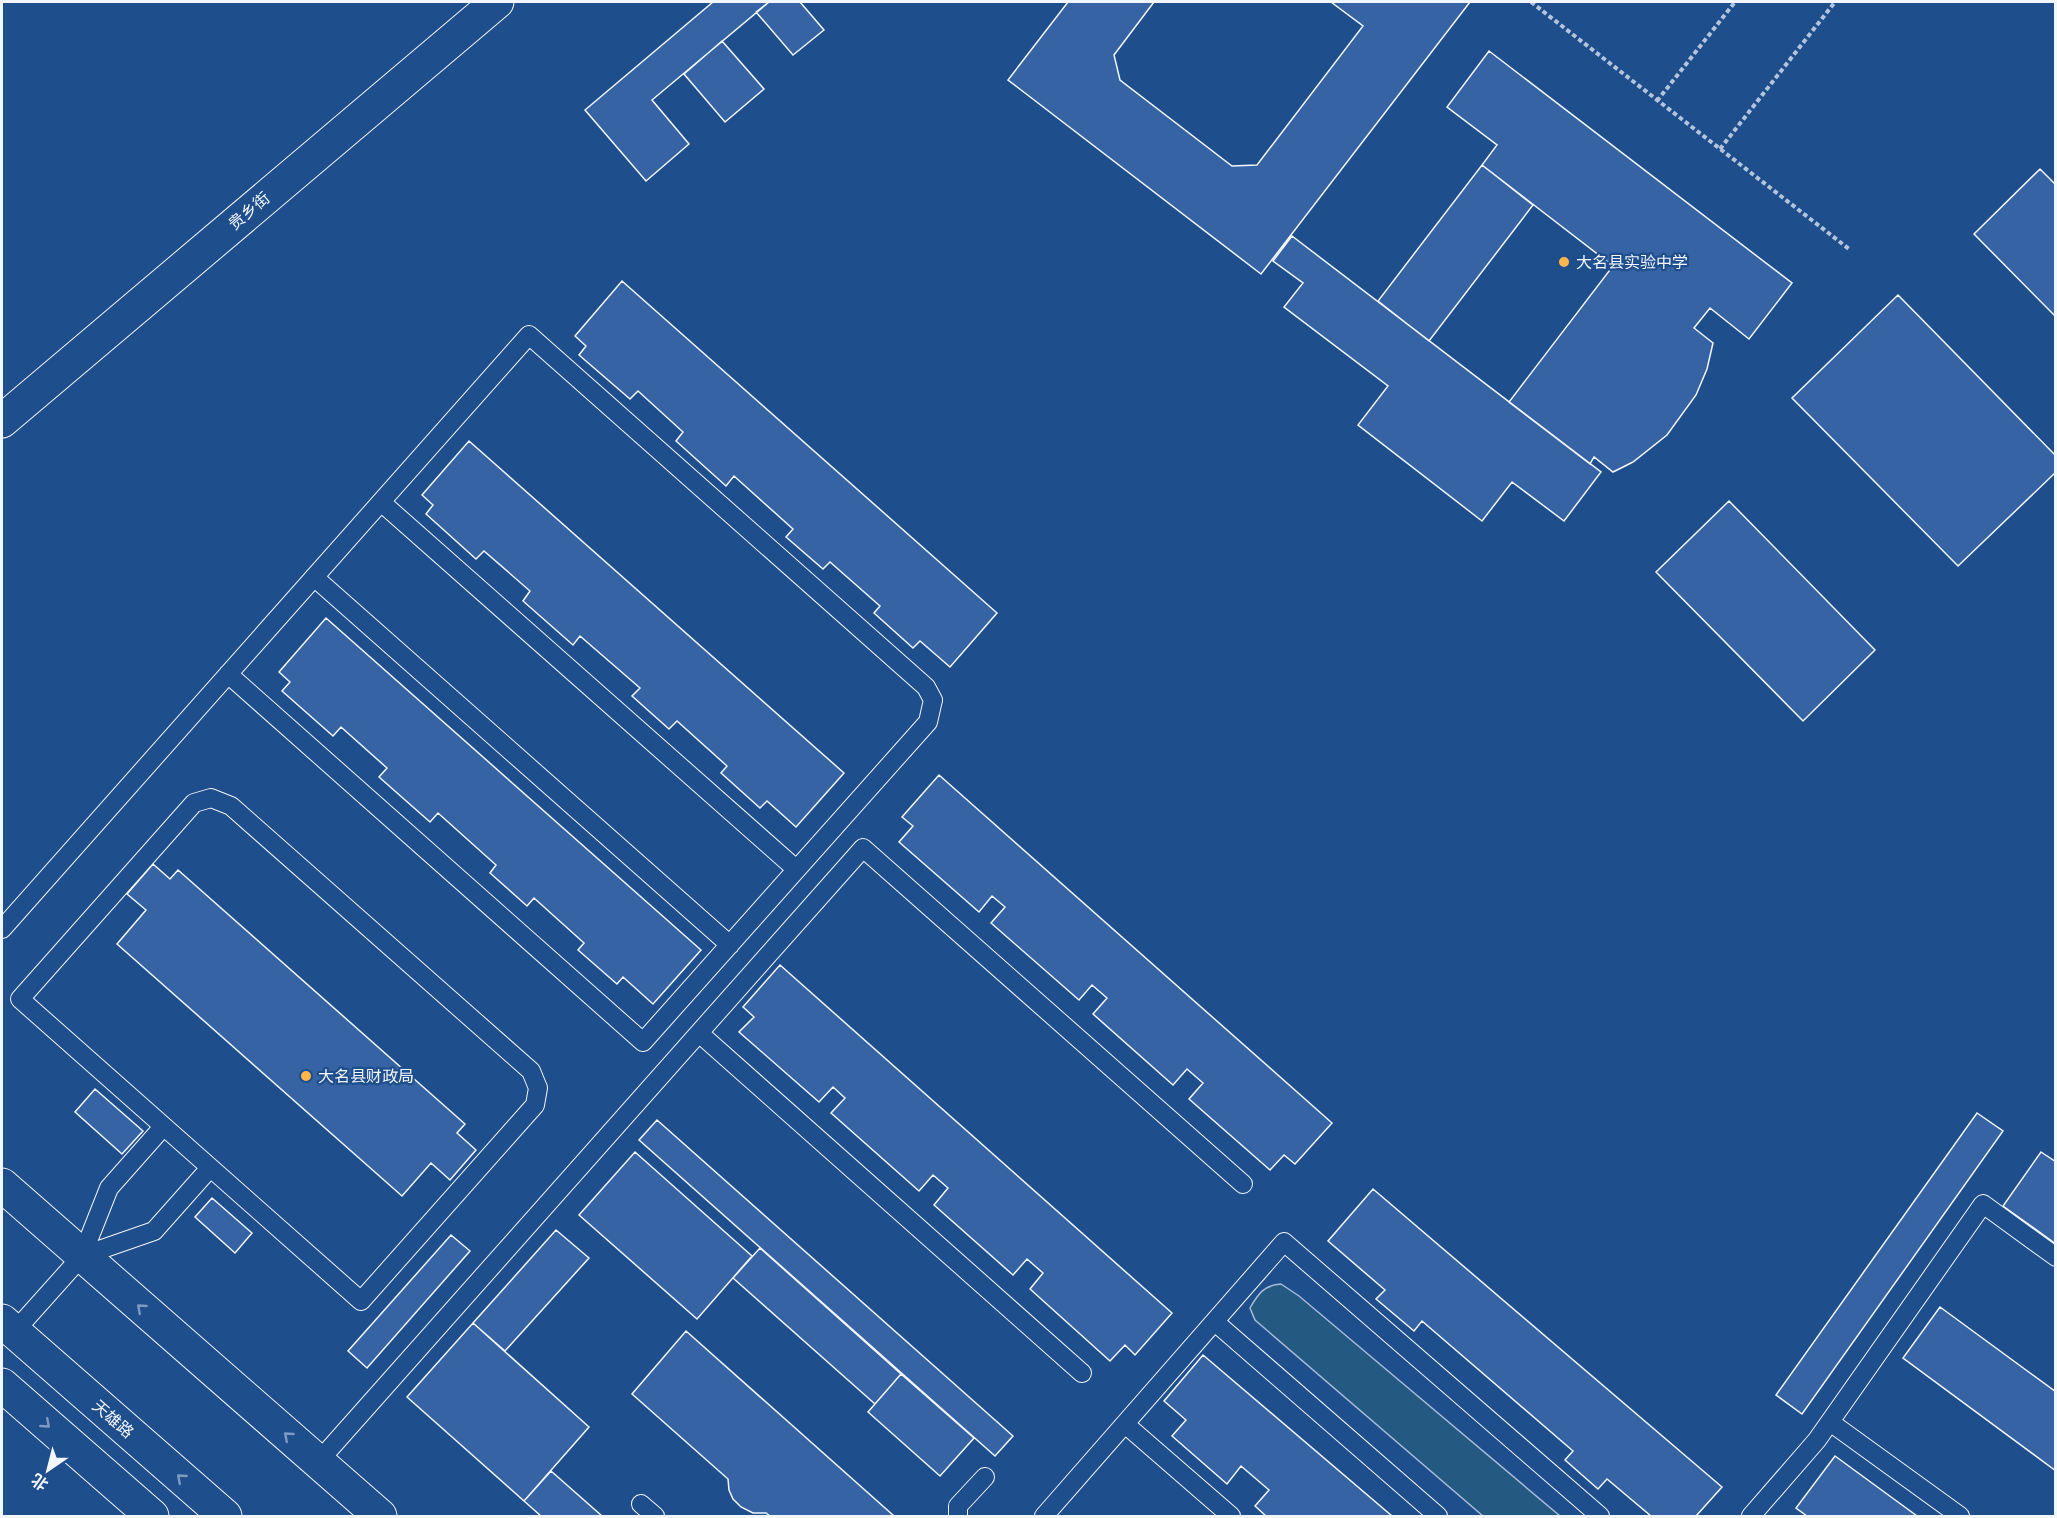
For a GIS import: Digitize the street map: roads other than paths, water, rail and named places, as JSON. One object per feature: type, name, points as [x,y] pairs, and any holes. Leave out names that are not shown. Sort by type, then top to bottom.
[{"type":"street","name":"贵乡街","points":[[2,421],[497,2]]},
{"type":"street","points":[[2,1185],[380,1516]]},
{"type":"street","name":"天雄路","points":[[8,1326],[225,1516]]},
{"type":"street","points":[[2,1385],[152,1516]]},
{"type":"lane","points":[[2,929],[228,674],[314,577],[529,335],[909,671],[926,687],[933,700],[928,722],[643,1042],[228,674]]},
{"type":"lane","points":[[381,502],[796,869]]},
{"type":"lane","points":[[314,577],[730,945]]},
{"type":"lane","points":[[210,798],[231,806],[531,1071],[538,1088],[535,1105],[361,1301],[210,1168],[20,999],[194,803],[210,798]]},
{"type":"lane","points":[[318,1462],[863,848],[1243,1184]]},
{"type":"lane","points":[[699,1033],[1082,1373]]},
{"type":"lane","points":[[82,1256],[109,1188],[163,1127]]},
{"type":"lane","points":[[8,1326],[82,1256],[154,1231],[210,1168]]},
{"type":"lane","points":[[1751,1516],[1817,1440],[1983,1204],[2055,1257]]},
{"type":"lane","points":[[1044,1516],[1284,1242],[1600,1516]]},
{"type":"lane","points":[[1215,1322],[1438,1516]]},
{"type":"lane","points":[[1830,1422],[1960,1516]]},
{"type":"lane","points":[[1125,1424],[1231,1516]]},
{"type":"lane","points":[[958,1516],[958,1506],[985,1477]]},
{"type":"lane","points":[[641,1504],[655,1516]]},
{"type":"place","name":"大名县实验中学","points":[[1564,262]]},
{"type":"place","name":"大名县财政局","points":[[306,1076]]}]
